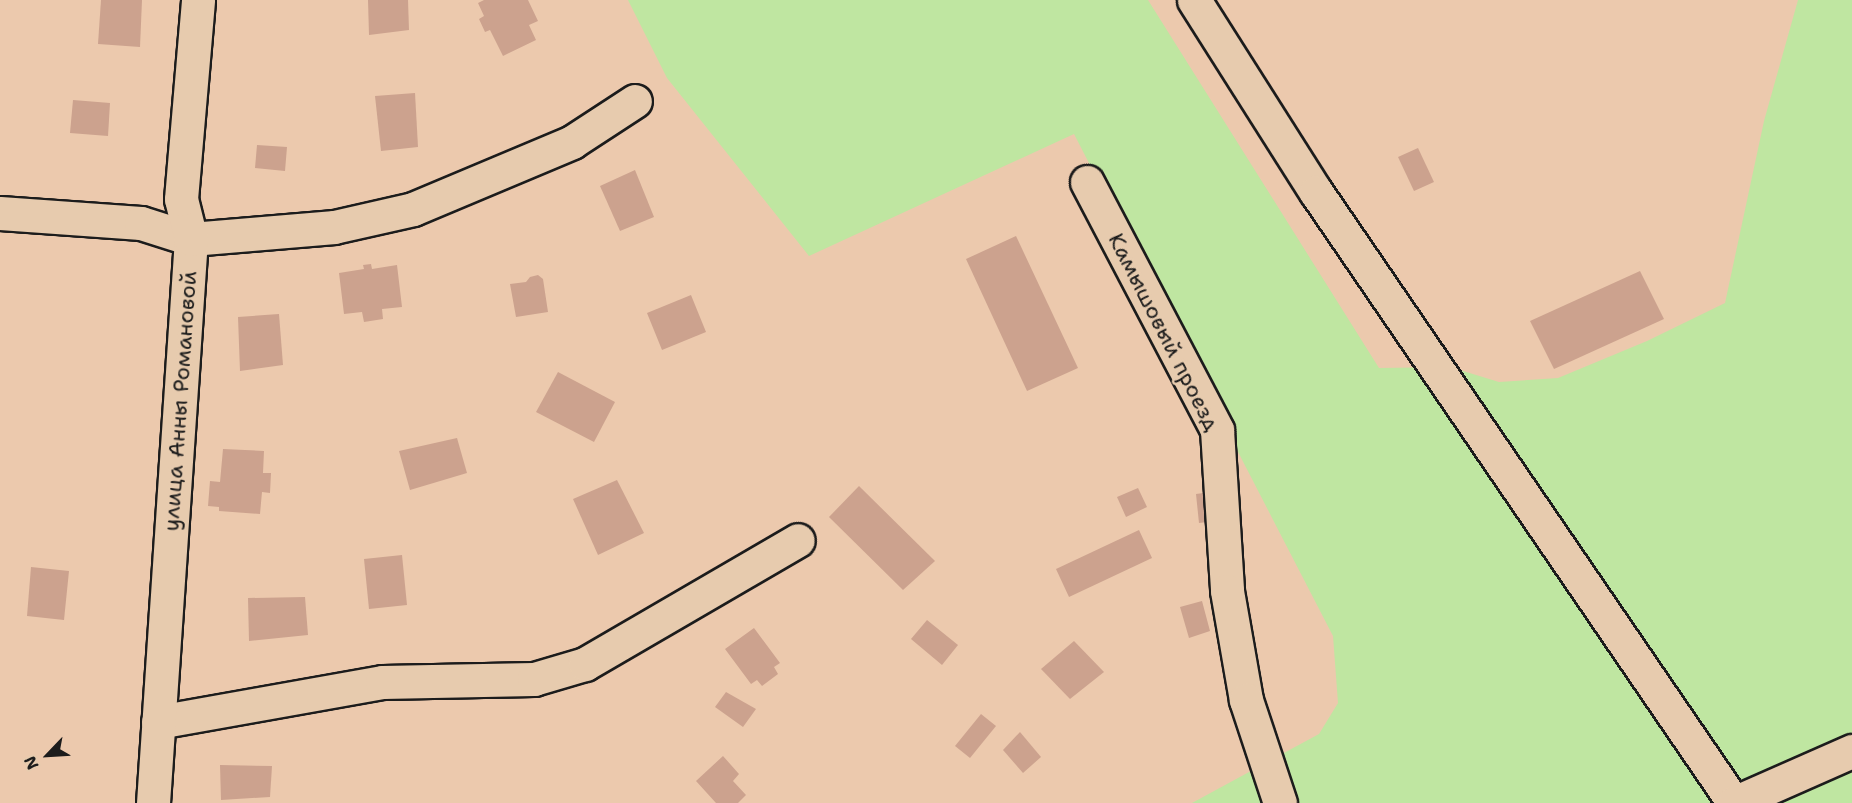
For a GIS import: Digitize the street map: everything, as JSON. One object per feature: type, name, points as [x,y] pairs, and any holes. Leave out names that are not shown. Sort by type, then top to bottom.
[{"type":"street","name":"улица Анны Романовой","points":[[153,803],[191,239],[181,199],[198,0]]},
{"type":"street","points":[[1194,0],[1316,192],[1734,803],[1852,750]]},
{"type":"street","points":[[0,213],[141,223],[191,239],[334,227],[413,209],[572,142],[635,101]]},
{"type":"street","name":"Камышовый проезд","points":[[1087,182],[1217,430],[1229,602],[1246,700],[1280,803]]},
{"type":"street","points":[[158,722],[382,682],[534,679],[585,664],[798,540]]},
{"type":"green space","points":[[628,0],[1148,0],[1379,368],[1450,367],[1499,382],[1558,378],[1647,341],[1725,303],[1764,121],[1798,0],[1852,0],[1852,803],[1192,803],[1319,734],[1338,703],[1333,636],[1074,134],[809,256],[667,78]]},
{"type":"building","points":[[101,0],[142,0],[140,47],[98,44]]},
{"type":"building","points":[[368,0],[408,0],[409,30],[369,35]]},
{"type":"building","points":[[484,0],[528,0],[538,21],[529,25],[536,40],[503,56],[490,30],[485,32],[479,19],[484,16],[478,3]]},
{"type":"building","points":[[415,93],[418,147],[381,151],[375,96]]},
{"type":"building","points":[[73,100],[110,103],[108,136],[70,133]]},
{"type":"building","points":[[257,145],[287,147],[285,171],[255,168]]},
{"type":"building","points":[[1418,148],[1434,182],[1414,191],[1398,157]]},
{"type":"building","points":[[635,170],[654,217],[620,231],[600,186]]},
{"type":"building","points":[[1016,236],[1078,368],[1027,391],[966,259]]},
{"type":"building","points":[[371,264],[372,269],[397,265],[402,307],[382,309],[383,319],[364,322],[362,312],[344,314],[339,273],[364,269],[363,265]]},
{"type":"building","points":[[1640,271],[1664,319],[1554,369],[1530,321]]},
{"type":"building","points":[[538,275],[543,279],[548,312],[516,317],[510,284],[526,282],[530,277]]},
{"type":"building","points":[[691,295],[706,332],[662,350],[647,313]]},
{"type":"building","points":[[279,314],[283,365],[240,371],[238,317]]},
{"type":"building","points":[[558,372],[615,402],[594,442],[536,412]]},
{"type":"building","points":[[457,438],[467,473],[410,490],[399,451]]},
{"type":"building","points":[[223,449],[264,451],[263,473],[271,473],[270,493],[262,492],[260,514],[219,511],[219,507],[208,506],[210,481],[220,482]]},
{"type":"building","points":[[617,480],[644,533],[598,555],[573,499]]},
{"type":"building","points":[[859,486],[935,561],[903,590],[829,517]]},
{"type":"building","points":[[1138,488],[1147,507],[1126,517],[1117,497]]},
{"type":"building","points":[[1211,492],[1215,521],[1199,523],[1196,494]]},
{"type":"building","points":[[1139,530],[1152,558],[1069,597],[1056,569]]},
{"type":"building","points":[[402,555],[407,605],[369,609],[364,559]]},
{"type":"building","points":[[31,567],[69,571],[64,620],[27,616]]},
{"type":"building","points":[[305,597],[308,635],[249,641],[248,598]]},
{"type":"building","points":[[1202,601],[1210,631],[1189,638],[1180,607]]},
{"type":"building","points":[[927,620],[958,645],[942,665],[911,639]]},
{"type":"building","points":[[754,628],[780,663],[774,667],[778,674],[762,686],[757,680],[751,684],[725,649]]},
{"type":"building","points":[[1074,641],[1104,672],[1070,699],[1041,669]]},
{"type":"building","points":[[726,692],[756,709],[743,727],[715,707]]},
{"type":"building","points":[[981,714],[996,726],[970,758],[955,746]]},
{"type":"building","points":[[1020,732],[1041,757],[1023,773],[1003,750]]},
{"type":"building","points":[[723,756],[739,774],[733,781],[746,795],[738,803],[716,803],[696,781]]},
{"type":"building","points":[[220,765],[272,766],[270,797],[221,800]]}]
